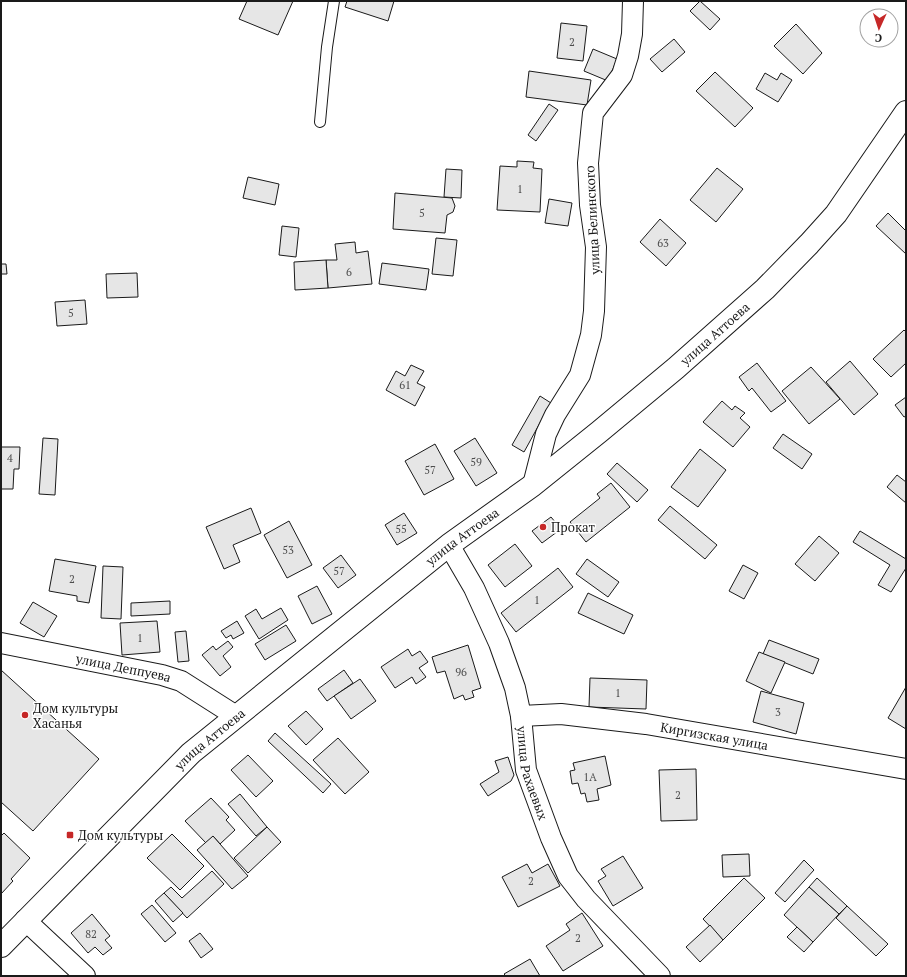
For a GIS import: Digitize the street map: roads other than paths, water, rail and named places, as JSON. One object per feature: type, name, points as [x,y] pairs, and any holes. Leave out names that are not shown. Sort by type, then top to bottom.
[{"type":"street","name":"улица Белинского","points":[[533,485],[546,434],[555,415],[580,375],[591,334],[594,311],[596,247],[590,205],[588,163],[593,113],[622,75],[628,56],[632,34],[633,1]]},
{"type":"street","name":"улица Аттоева","points":[[1,946],[191,753],[449,545],[533,485],[676,368],[765,289],[810,244],[836,214],[904,122]]},
{"type":"street","name":"улица Рахаевых","points":[[449,545],[474,588],[499,643],[515,688],[521,716],[526,770],[551,838],[568,876],[586,899],[660,976]]},
{"type":"street","name":"улица Деппуева","points":[[1,643],[162,675],[181,681],[236,716]]},
{"type":"street","name":"Киргизская улица","points":[[521,716],[561,714],[646,724],[905,767]]},
{"type":"street","points":[[26,920],[85,976]]},
{"type":"lane","points":[[320,122],[327,47],[334,1]]},
{"type":"place","name":"Прокат","points":[[543,527]]},
{"type":"place","name":"Дом культуры Хасанья","points":[[25,715]]},
{"type":"place","name":"Дом культуры","points":[[70,835]]}]
